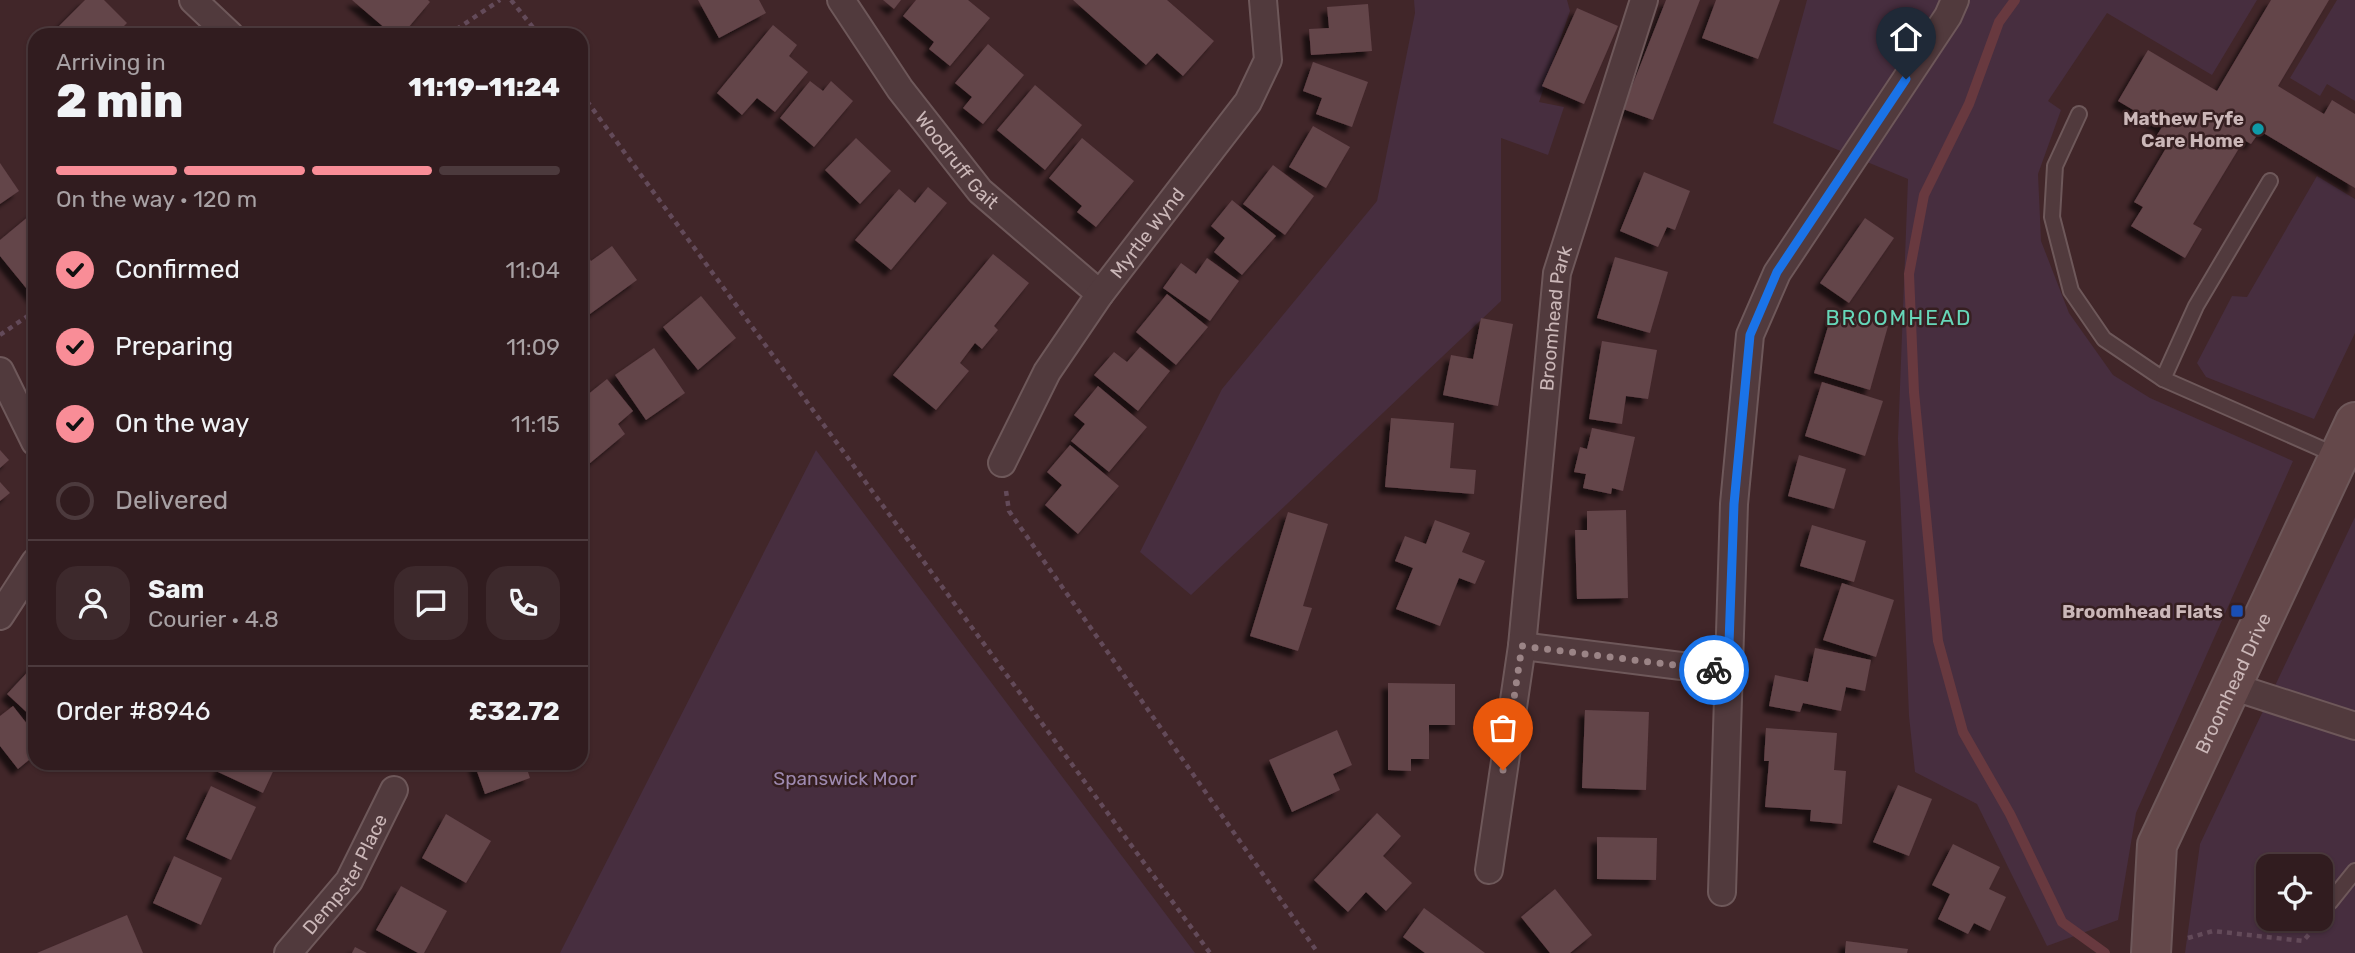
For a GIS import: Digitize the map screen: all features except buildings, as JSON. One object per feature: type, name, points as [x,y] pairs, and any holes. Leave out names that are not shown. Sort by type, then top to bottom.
[{"type":"main road","name":"Broomhead Drive","points":[[2151,951],[2157,845],[2355,422]]},
{"type":"street","points":[[193,0],[223,28]]},
{"type":"street","name":"Woodruff Gait","points":[[841,0],[900,89],[980,191],[1100,294]]},
{"type":"street","name":"Myrtle Wynd","points":[[1002,463],[1047,372],[1100,294],[1248,102],[1268,60],[1263,0]]},
{"type":"street","name":"Broomhead Park","points":[[1489,870],[1522,646],[1557,273],[1644,0]]},
{"type":"street","points":[[1722,892],[1734,504],[1750,335],[1777,272],[1948,16],[1955,0]]},
{"type":"street","points":[[0,372],[28,428]]},
{"type":"street","points":[[0,616],[28,573]]},
{"type":"street","points":[[1522,646],[1728,672]]},
{"type":"street","points":[[2231,686],[2355,726]]},
{"type":"street","name":"Dempster Place","points":[[288,953],[349,881],[394,790]]},
{"type":"lane","points":[[2079,114],[2055,166],[2052,217],[2071,291],[2104,339],[2163,379],[2339,457]]},
{"type":"lane","points":[[2163,379],[2196,306],[2270,181]]},
{"type":"lane","points":[[2333,898],[2355,871]]},
{"type":"path","points":[[459,28],[500,0]]},
{"type":"path","points":[[511,0],[533,28]]},
{"type":"path","points":[[588,103],[1209,953]]},
{"type":"path","points":[[0,335],[28,316]]},
{"type":"path","points":[[1002,463],[1009,511],[1318,953]]},
{"type":"path","points":[[2151,951],[2213,931],[2303,941],[2312,931]]},
{"type":"green space","points":[[1414,0],[1567,0],[1570,11],[1539,102],[1564,107],[1548,155],[1501,138],[1501,301],[1191,595],[1140,552],[1222,389],[1377,201],[1415,13]]},
{"type":"green space","points":[[1807,0],[2257,0],[2212,75],[2107,13],[2048,101],[2061,110],[2038,174],[2041,241],[2069,313],[2113,375],[2150,398],[2293,461],[2136,813],[2118,920],[2047,946],[1977,804],[1915,772],[1909,716],[1898,439],[1908,179],[1773,123]]},
{"type":"green space","points":[[2337,0],[2355,0],[2355,101],[2327,84],[2320,96],[2290,78]]},
{"type":"green space","points":[[2317,176],[2355,199],[2355,333],[2314,419],[2206,377],[2197,363],[2232,296],[2247,297]]},
{"type":"green space","name":"Spanswick Moor","points":[[816,450],[1195,953],[560,953]]},
{"type":"green space","points":[[2355,517],[2355,953],[2185,953],[2200,844]]},
{"type":"waterway","points":[[2015,0],[1999,22],[1969,104],[1924,195],[1909,274],[1914,392],[1938,641],[1963,732],[2010,814],[2062,922],[2105,953]]},
{"type":"way so far","points":[[1503,770],[1522,646],[1714,670]]},
{"type":"place","name":"Mathew Fyfe Care Home","points":[[2258,129]]},
{"type":"place","name":"Broomhead Flats","points":[[2237,611]]},
{"type":"district","name":"BROOMHEAD","points":[[1899,317]]},
{"type":"route","points":[[1714,670],[1728,672],[1734,504],[1750,335],[1777,272],[1906,79]]}]
